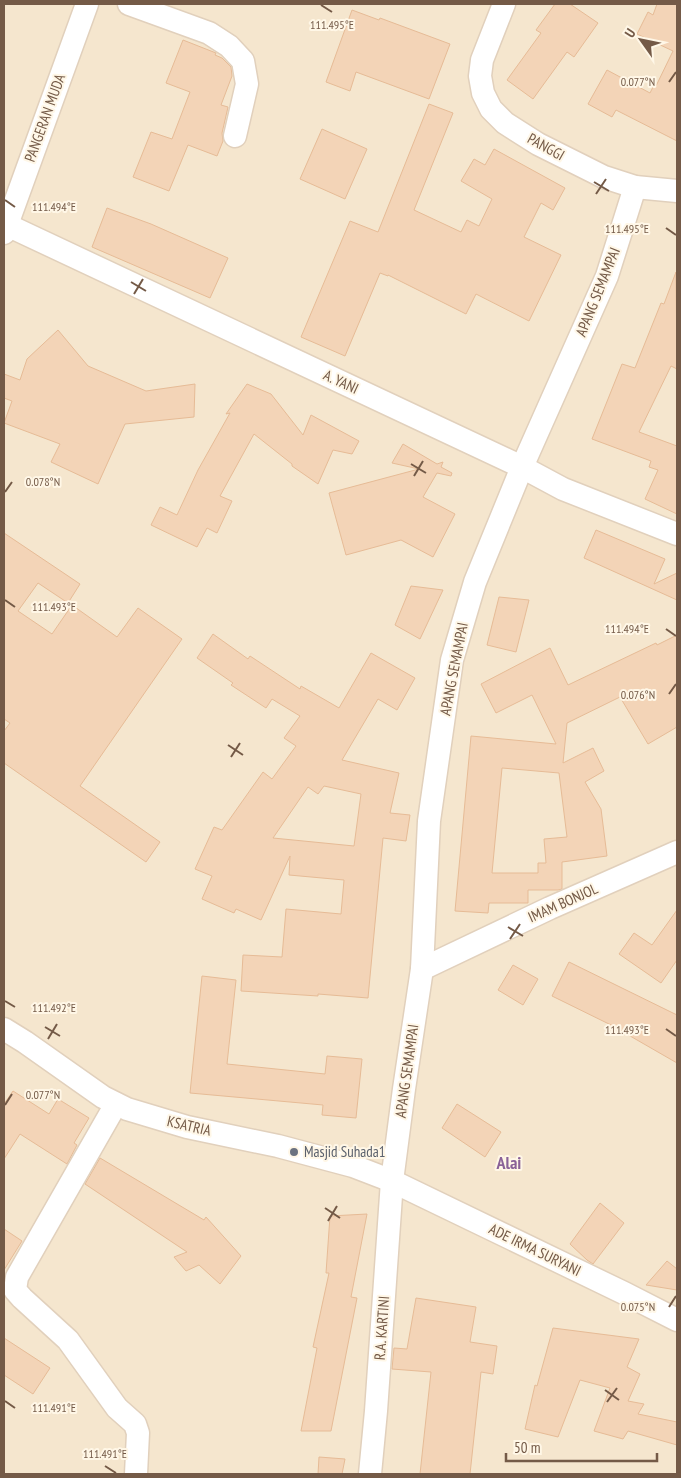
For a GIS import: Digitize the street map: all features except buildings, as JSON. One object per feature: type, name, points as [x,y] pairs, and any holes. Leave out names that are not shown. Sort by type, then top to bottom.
[{"type":"street","name":"PANGERAN MUDA","points":[[5,229],[87,4]]},
{"type":"street","points":[[129,4],[209,34],[229,46],[243,60],[248,84],[235,136]]},
{"type":"street","name":"PANGGI","points":[[504,4],[482,60],[480,76],[483,93],[491,109],[505,123],[538,144],[604,177],[635,187],[677,191]]},
{"type":"street","name":"APANG SEMAMPAI","points":[[392,1182],[422,969],[429,821],[452,660],[475,582],[522,467],[607,276],[635,187]]},
{"type":"street","name":"A. YANI","points":[[5,229],[522,467],[563,489],[677,534]]},
{"type":"street","name":"IMAM BONJOL","points":[[422,969],[550,908],[677,852]]},
{"type":"street","name":"KSATRIA","points":[[4,1029],[116,1104],[165,1121],[278,1146],[353,1166],[392,1182]]},
{"type":"street","points":[[116,1104],[17,1278],[15,1290],[68,1340],[117,1408],[135,1424],[138,1434],[136,1474]]},
{"type":"street","name":"ADE IRMA SURYANI","points":[[392,1182],[624,1292],[677,1320]]},
{"type":"street","name":"R.A. KARTINI","points":[[370,1474],[392,1182]]},
{"type":"shaded area","points":[[4,4],[677,4],[677,1474],[4,1474]]},
{"type":"place","name":"Masjid Suhada1","points":[[294,1152]]},
{"type":"district","name":"Alai","points":[[509,1163]]}]
